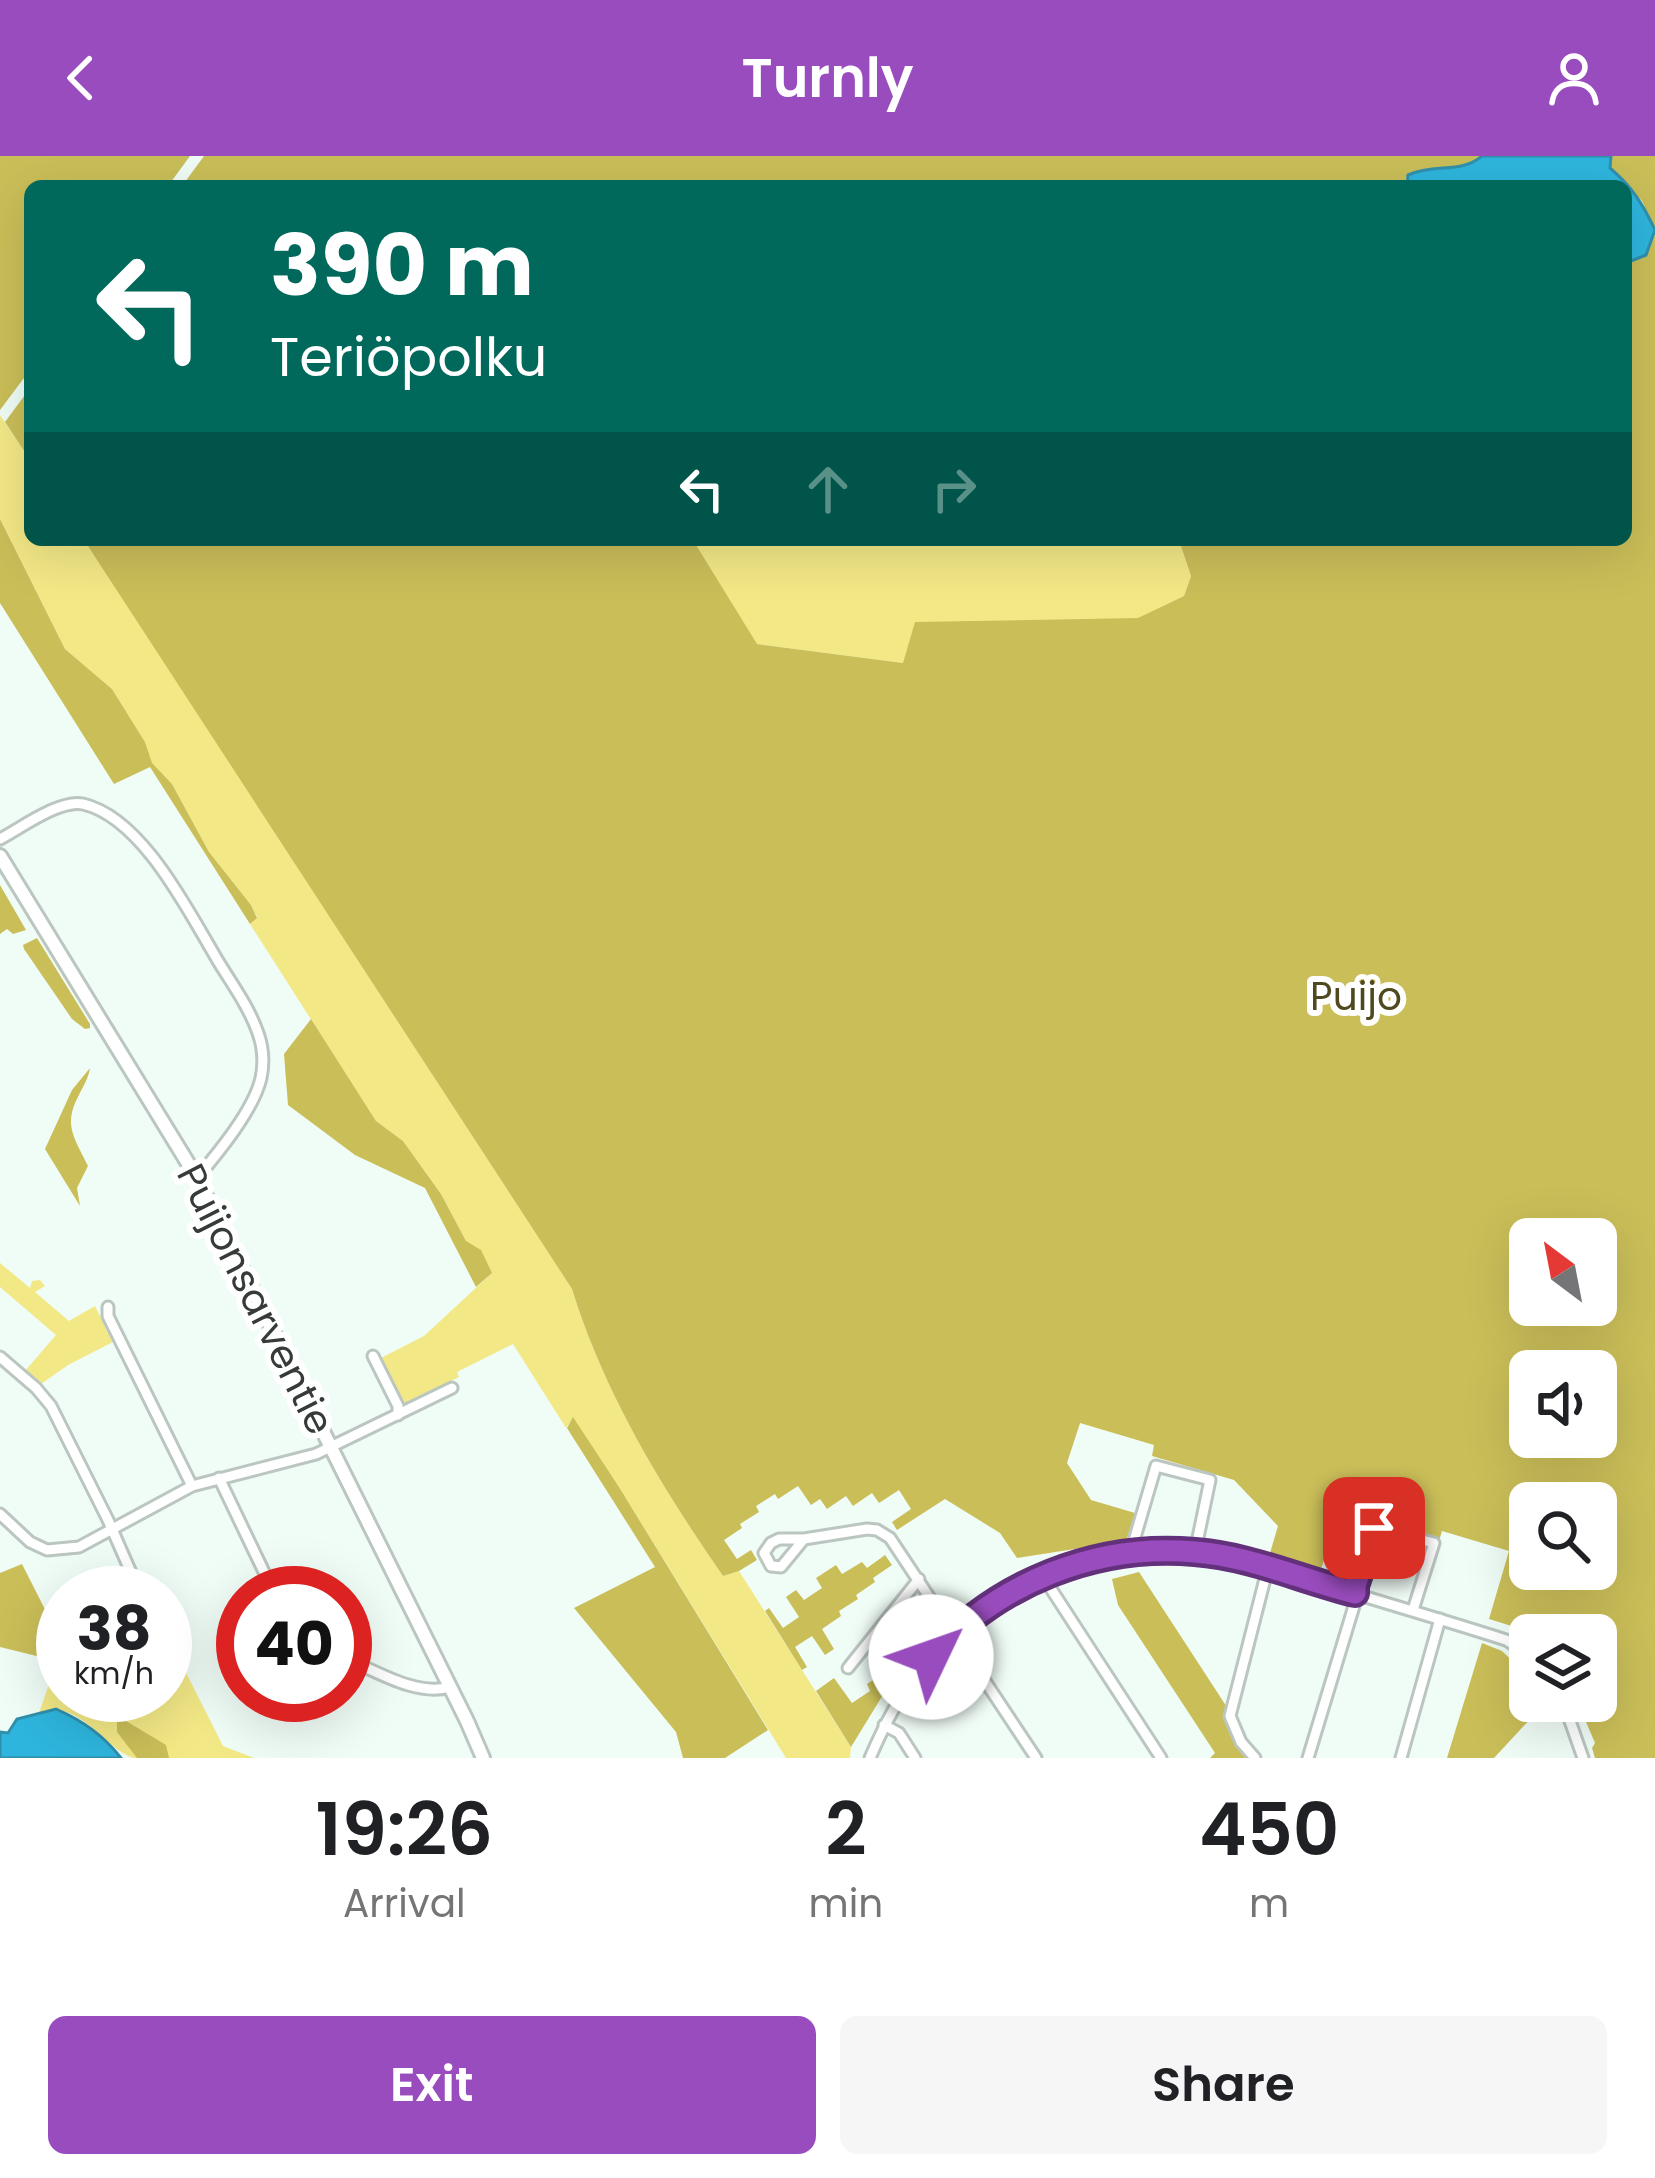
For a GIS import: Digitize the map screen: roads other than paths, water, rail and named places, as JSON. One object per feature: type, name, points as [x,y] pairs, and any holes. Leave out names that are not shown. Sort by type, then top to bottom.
[{"type":"main road","name":"Puijonsarventie","points":[[0,856],[197,1178],[483,1758]]},
{"type":"street","points":[[0,838],[72,803],[107,815],[142,844],[167,875],[246,1009],[262,1048],[261,1079],[250,1105],[197,1178]]},
{"type":"street","points":[[108,1307],[108,1316],[192,1486]]},
{"type":"street","points":[[374,1356],[398,1415]]},
{"type":"street","points":[[0,1357],[44,1396],[128,1566]]},
{"type":"street","points":[[0,1514],[30,1542],[47,1550],[79,1547],[192,1486],[333,1448],[452,1388]]},
{"type":"street","points":[[1130,1552],[1156,1466],[1210,1480],[1195,1552]]},
{"type":"street","points":[[220,1478],[261,1566]]},
{"type":"street","points":[[1308,1758],[1374,1528],[1434,1543],[1414,1610]]},
{"type":"street","points":[[804,1539],[877,1530],[890,1538],[1036,1758]]},
{"type":"street","points":[[870,1758],[914,1676],[954,1632],[1042,1576],[1130,1552],[1195,1552],[1268,1567],[1509,1642]]},
{"type":"street","points":[[1255,1758],[1240,1742],[1230,1716],[1268,1567]]},
{"type":"street","points":[[1042,1576],[1161,1758]]},
{"type":"street","points":[[848,1668],[919,1579]]},
{"type":"street","points":[[1401,1758],[1440,1618]]},
{"type":"street","points":[[372,1669],[418,1688],[450,1687]]},
{"type":"street","points":[[1569,1722],[1580,1757]]},
{"type":"street","points":[[884,1725],[899,1733],[916,1758]]},
{"type":"water","points":[[1482,156],[1611,156],[1610,168],[1623,180],[1408,180],[1408,175]]},
{"type":"water","points":[[1632,191],[1655,230],[1646,255],[1632,261]]},
{"type":"water","points":[[36,1714],[36,1722],[81,1722],[121,1758],[0,1758],[0,1732],[8,1733],[17,1719]]},
{"type":"park label","name":"Puijo","points":[[1356,996]]}]
